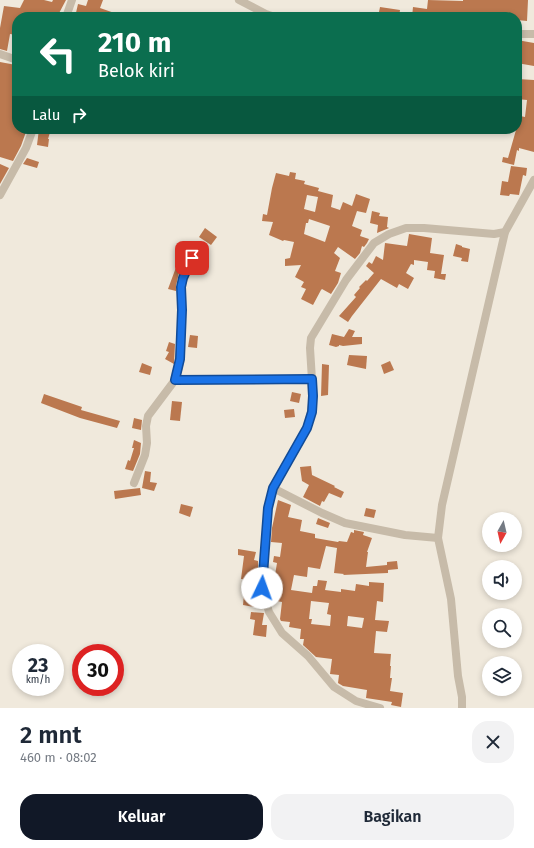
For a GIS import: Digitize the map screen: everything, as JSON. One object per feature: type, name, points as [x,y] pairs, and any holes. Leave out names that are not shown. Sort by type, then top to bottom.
[{"type":"street","points":[[68,12],[72,0]]},
{"type":"street","points":[[239,0],[262,12]]},
{"type":"street","points":[[522,34],[534,34]]},
{"type":"street","points":[[0,54],[12,58]]},
{"type":"street","points":[[0,195],[26,148],[31,134]]},
{"type":"street","points":[[462,708],[451,599],[438,538],[442,505],[505,232],[534,180]]},
{"type":"street","points":[[380,708],[356,700],[334,687],[308,656],[282,633],[269,612],[262,588],[268,508],[273,488],[307,428],[312,412],[313,396],[310,348],[312,338],[346,280],[374,243],[389,234],[406,228],[494,234],[505,232]]},
{"type":"street","points":[[134,483],[145,455],[147,443],[146,426],[148,416],[175,380],[180,359],[182,310],[181,287],[186,271],[197,251]]},
{"type":"street","points":[[175,380],[312,379]]},
{"type":"street","points":[[273,488],[309,507],[346,522],[406,535],[438,538]]},
{"type":"building","points":[[24,0],[44,0],[52,2],[53,0],[66,0],[60,12],[12,12],[12,34],[10,34],[7,51],[0,49],[0,28],[4,6],[20,8]]},
{"type":"building","points":[[88,0],[103,0],[100,8],[112,12],[76,12],[78,4],[86,6]]},
{"type":"building","points":[[428,0],[528,0],[527,21],[522,20],[522,12],[412,12],[413,7],[427,9]]},
{"type":"building","points":[[380,7],[400,10],[400,12],[379,12]]},
{"type":"building","points":[[522,41],[534,43],[534,66],[522,64]]},
{"type":"building","points":[[0,62],[12,64],[12,134],[25,134],[13,161],[0,157]]},
{"type":"building","points":[[522,79],[534,80],[534,152],[519,148],[519,151],[517,150],[514,165],[502,162],[503,157],[508,158],[515,134],[522,134],[522,116],[525,117],[527,100],[522,100]]},
{"type":"building","points":[[38,134],[50,134],[48,147],[37,145]]},
{"type":"building","points":[[27,158],[39,162],[37,168],[23,164]]},
{"type":"building","points":[[0,164],[9,168],[0,184]]},
{"type":"building","points":[[511,166],[527,168],[526,176],[523,175],[519,195],[500,195],[502,181],[508,182]]},
{"type":"building","points":[[290,172],[296,173],[295,179],[305,181],[304,184],[319,188],[318,191],[333,195],[331,207],[340,210],[343,202],[352,206],[356,194],[370,199],[366,213],[357,211],[352,226],[362,230],[360,236],[369,239],[367,243],[364,247],[362,246],[360,253],[355,259],[338,247],[334,253],[340,258],[335,271],[341,273],[338,283],[331,294],[322,289],[313,305],[301,299],[306,289],[301,287],[304,282],[295,277],[301,265],[285,266],[285,259],[290,258],[294,242],[283,241],[269,235],[273,222],[262,221],[263,214],[267,215],[276,173],[289,176]],"holes":[[[307,195],[318,197],[315,212],[304,209]],[[309,219],[330,226],[325,242],[304,234],[306,223],[308,223]]]},
{"type":"building","points":[[372,211],[380,213],[379,216],[388,217],[387,227],[389,228],[377,233],[378,225],[370,223]]},
{"type":"building","points":[[205,228],[217,237],[211,245],[199,237]]},
{"type":"building","points":[[409,234],[432,238],[430,253],[444,255],[441,274],[446,274],[445,280],[434,278],[435,271],[427,270],[428,262],[414,260],[414,265],[411,264],[406,273],[414,278],[408,289],[399,284],[397,288],[381,279],[348,322],[339,316],[356,297],[354,295],[360,288],[359,287],[374,273],[366,266],[369,262],[372,264],[376,256],[383,260],[385,243],[407,246]]},
{"type":"building","points":[[456,244],[470,249],[468,262],[461,261],[462,258],[453,256]]},
{"type":"building","points":[[182,257],[187,258],[180,268],[176,291],[168,289],[178,262],[181,263]]},
{"type":"building","points":[[349,329],[355,331],[352,337],[362,337],[362,344],[339,345],[336,347],[329,345],[332,334],[344,337]]},
{"type":"building","points":[[190,335],[198,336],[197,348],[188,347]]},
{"type":"building","points":[[169,342],[175,344],[174,364],[165,359],[169,352],[166,351]]},
{"type":"building","points":[[349,355],[367,356],[366,369],[347,365]]},
{"type":"building","points":[[390,361],[394,370],[384,374],[381,365]]},
{"type":"building","points":[[142,363],[152,367],[150,375],[139,372]]},
{"type":"building","points":[[322,364],[329,365],[328,395],[321,396]]},
{"type":"building","points":[[292,392],[301,394],[299,403],[290,401]]},
{"type":"building","points":[[44,394],[82,407],[81,410],[120,421],[117,428],[80,418],[41,403]]},
{"type":"building","points":[[172,401],[182,402],[180,421],[170,420]]},
{"type":"building","points":[[294,409],[295,417],[285,418],[284,410]]},
{"type":"building","points":[[134,418],[142,420],[141,430],[132,428]]},
{"type":"building","points":[[134,440],[141,443],[140,454],[133,471],[125,469],[128,460],[130,461],[134,448],[132,448]]},
{"type":"building","points":[[311,466],[312,475],[344,492],[341,498],[329,493],[324,502],[322,501],[320,506],[303,497],[309,485],[302,481],[300,467]]},
{"type":"building","points":[[145,471],[151,472],[150,482],[157,483],[154,491],[142,488]]},
{"type":"building","points":[[140,488],[141,495],[115,499],[114,491]]},
{"type":"building","points":[[278,500],[291,505],[288,517],[302,520],[300,531],[315,534],[315,538],[347,542],[351,532],[354,533],[354,530],[364,532],[363,535],[372,538],[367,552],[366,567],[387,565],[387,562],[397,561],[398,569],[388,570],[388,573],[343,575],[344,574],[334,573],[337,548],[326,546],[320,569],[308,567],[307,577],[294,575],[291,590],[312,593],[313,586],[317,586],[318,580],[327,581],[325,590],[341,592],[341,589],[355,591],[356,584],[369,586],[369,582],[384,583],[383,602],[377,601],[375,620],[389,621],[387,632],[376,631],[374,653],[391,654],[390,678],[392,678],[390,691],[403,693],[401,707],[391,705],[392,702],[366,698],[367,690],[343,686],[338,683],[339,675],[330,674],[332,659],[316,657],[303,645],[304,639],[300,639],[301,629],[289,627],[290,622],[281,621],[282,602],[271,600],[270,595],[273,575],[275,575],[277,563],[273,562],[274,556],[280,557],[282,543],[271,542],[272,528]],"holes":[[[311,601],[329,603],[327,614],[331,615],[330,626],[311,624],[312,619],[309,619]],[[348,616],[364,618],[362,628],[347,626]]]},
{"type":"building","points":[[181,504],[193,507],[190,517],[179,513]]},
{"type":"building","points":[[366,508],[376,510],[374,518],[364,516]]},
{"type":"building","points":[[318,518],[330,523],[328,528],[316,524]]},
{"type":"building","points":[[238,549],[256,552],[254,560],[258,561],[258,573],[256,573],[255,581],[241,579],[244,556],[238,555]]},
{"type":"building","points":[[244,594],[252,596],[252,600],[255,600],[254,607],[243,605]]},
{"type":"building","points":[[251,612],[264,613],[262,625],[267,625],[266,637],[253,635],[255,620],[250,619]]},
{"type":"route","points":[[192,258],[183,278],[181,287],[182,310],[180,359],[175,380],[312,379],[312,412],[307,428],[273,488],[268,508],[262,588]]}]
